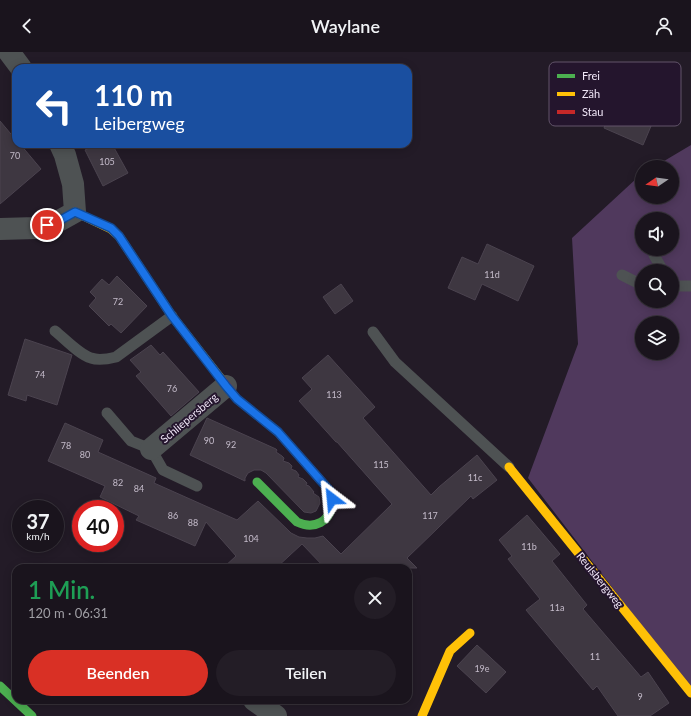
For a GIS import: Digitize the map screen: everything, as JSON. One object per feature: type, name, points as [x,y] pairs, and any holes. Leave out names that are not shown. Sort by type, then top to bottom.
[{"type":"street","points":[[9,52],[18,64]]},
{"type":"street","points":[[0,229],[36,228],[57,222],[75,212],[73,184],[62,148]]},
{"type":"street","name":"Schliepersberg","points":[[75,212],[111,228],[119,236],[172,316],[226,386],[237,399],[278,432],[330,491],[332,509],[329,515],[316,525],[302,525],[297,522],[257,482]]},
{"type":"street","name":"Schliepersberg","points":[[151,449],[226,386]]},
{"type":"street","name":"Reulsbergweg","points":[[509,467],[691,693]]},
{"type":"street","points":[[422,716],[450,651],[470,633]]},
{"type":"street","points":[[0,686],[12,697]]},
{"type":"street","points":[[19,704],[32,716]]},
{"type":"street","points":[[260,704],[276,716]]},
{"type":"lane","points":[[622,275],[635,282]]},
{"type":"lane","points":[[679,285],[691,286]]},
{"type":"lane","points":[[55,331],[91,359],[109,359],[116,356],[172,316]]},
{"type":"lane","points":[[373,332],[395,362],[509,467]]},
{"type":"lane","points":[[107,413],[131,440],[151,449],[163,470],[196,486]]},
{"type":"shaded area","points":[[691,145],[691,690],[528,478],[578,344],[572,238],[635,180],[635,204],[679,204],[679,160],[666,160]]},
{"type":"building","points":[[0,121],[12,135],[12,148],[23,148],[41,169],[0,204]]},
{"type":"building","points":[[605,126],[651,126],[643,145],[604,128]]},
{"type":"building","points":[[89,148],[114,148],[128,173],[103,186],[85,150]]},
{"type":"building","points":[[487,244],[534,266],[518,301],[482,284],[475,300],[448,288],[462,257],[478,264]]},
{"type":"building","points":[[117,276],[147,306],[121,333],[111,324],[109,326],[89,306],[96,298],[90,292],[102,279],[109,285]]},
{"type":"building","points":[[341,284],[353,301],[335,314],[323,297]]},
{"type":"building","points":[[25,339],[72,355],[57,405],[27,395],[26,401],[8,395]]},
{"type":"building","points":[[151,345],[160,355],[163,352],[199,392],[171,416],[136,376],[141,372],[130,360]]},
{"type":"building","points":[[328,355],[375,407],[363,418],[431,495],[477,455],[497,480],[473,499],[471,496],[407,558],[417,568],[412,568],[412,564],[321,564],[302,544],[280,564],[227,564],[236,556],[206,522],[195,546],[136,520],[139,516],[124,509],[124,500],[106,500],[100,497],[105,486],[48,461],[65,423],[103,440],[98,452],[156,478],[154,483],[237,520],[258,501],[291,533],[299,537],[307,538],[323,536],[341,554],[392,504],[299,401],[312,389],[302,378]]},
{"type":"building","points":[[207,418],[276,449],[276,452],[284,458],[283,461],[292,466],[291,469],[296,471],[299,475],[298,477],[303,479],[307,483],[306,485],[309,486],[314,492],[313,493],[319,497],[320,503],[316,511],[311,513],[304,512],[266,473],[261,470],[254,470],[248,473],[245,481],[190,455]]},
{"type":"building","points":[[527,515],[560,554],[552,561],[587,605],[583,609],[641,677],[648,672],[669,703],[650,716],[618,716],[597,686],[593,690],[526,610],[540,599],[508,559],[512,556],[499,540]]},
{"type":"building","points":[[477,645],[506,672],[486,693],[457,666]]},
{"type":"traffic: fast","points":[[257,482],[297,522],[303,524],[315,524],[325,519],[331,509],[332,502]]},
{"type":"traffic: fast","points":[[0,686],[12,697]]},
{"type":"traffic: fast","points":[[19,704],[32,716]]},
{"type":"traffic: slow","points":[[75,212],[111,229],[119,236],[172,316],[222,380]]},
{"type":"traffic: slow","points":[[509,467],[691,693]]},
{"type":"traffic: slow","points":[[422,716],[450,651],[470,633]]},
{"type":"traffic: jam","points":[[222,380],[237,399],[278,432],[330,491],[332,502]]},
{"type":"route","points":[[47,225],[57,222],[75,212],[111,228],[127,247],[172,316],[226,386],[237,399],[278,432],[330,491],[332,499]]}]
